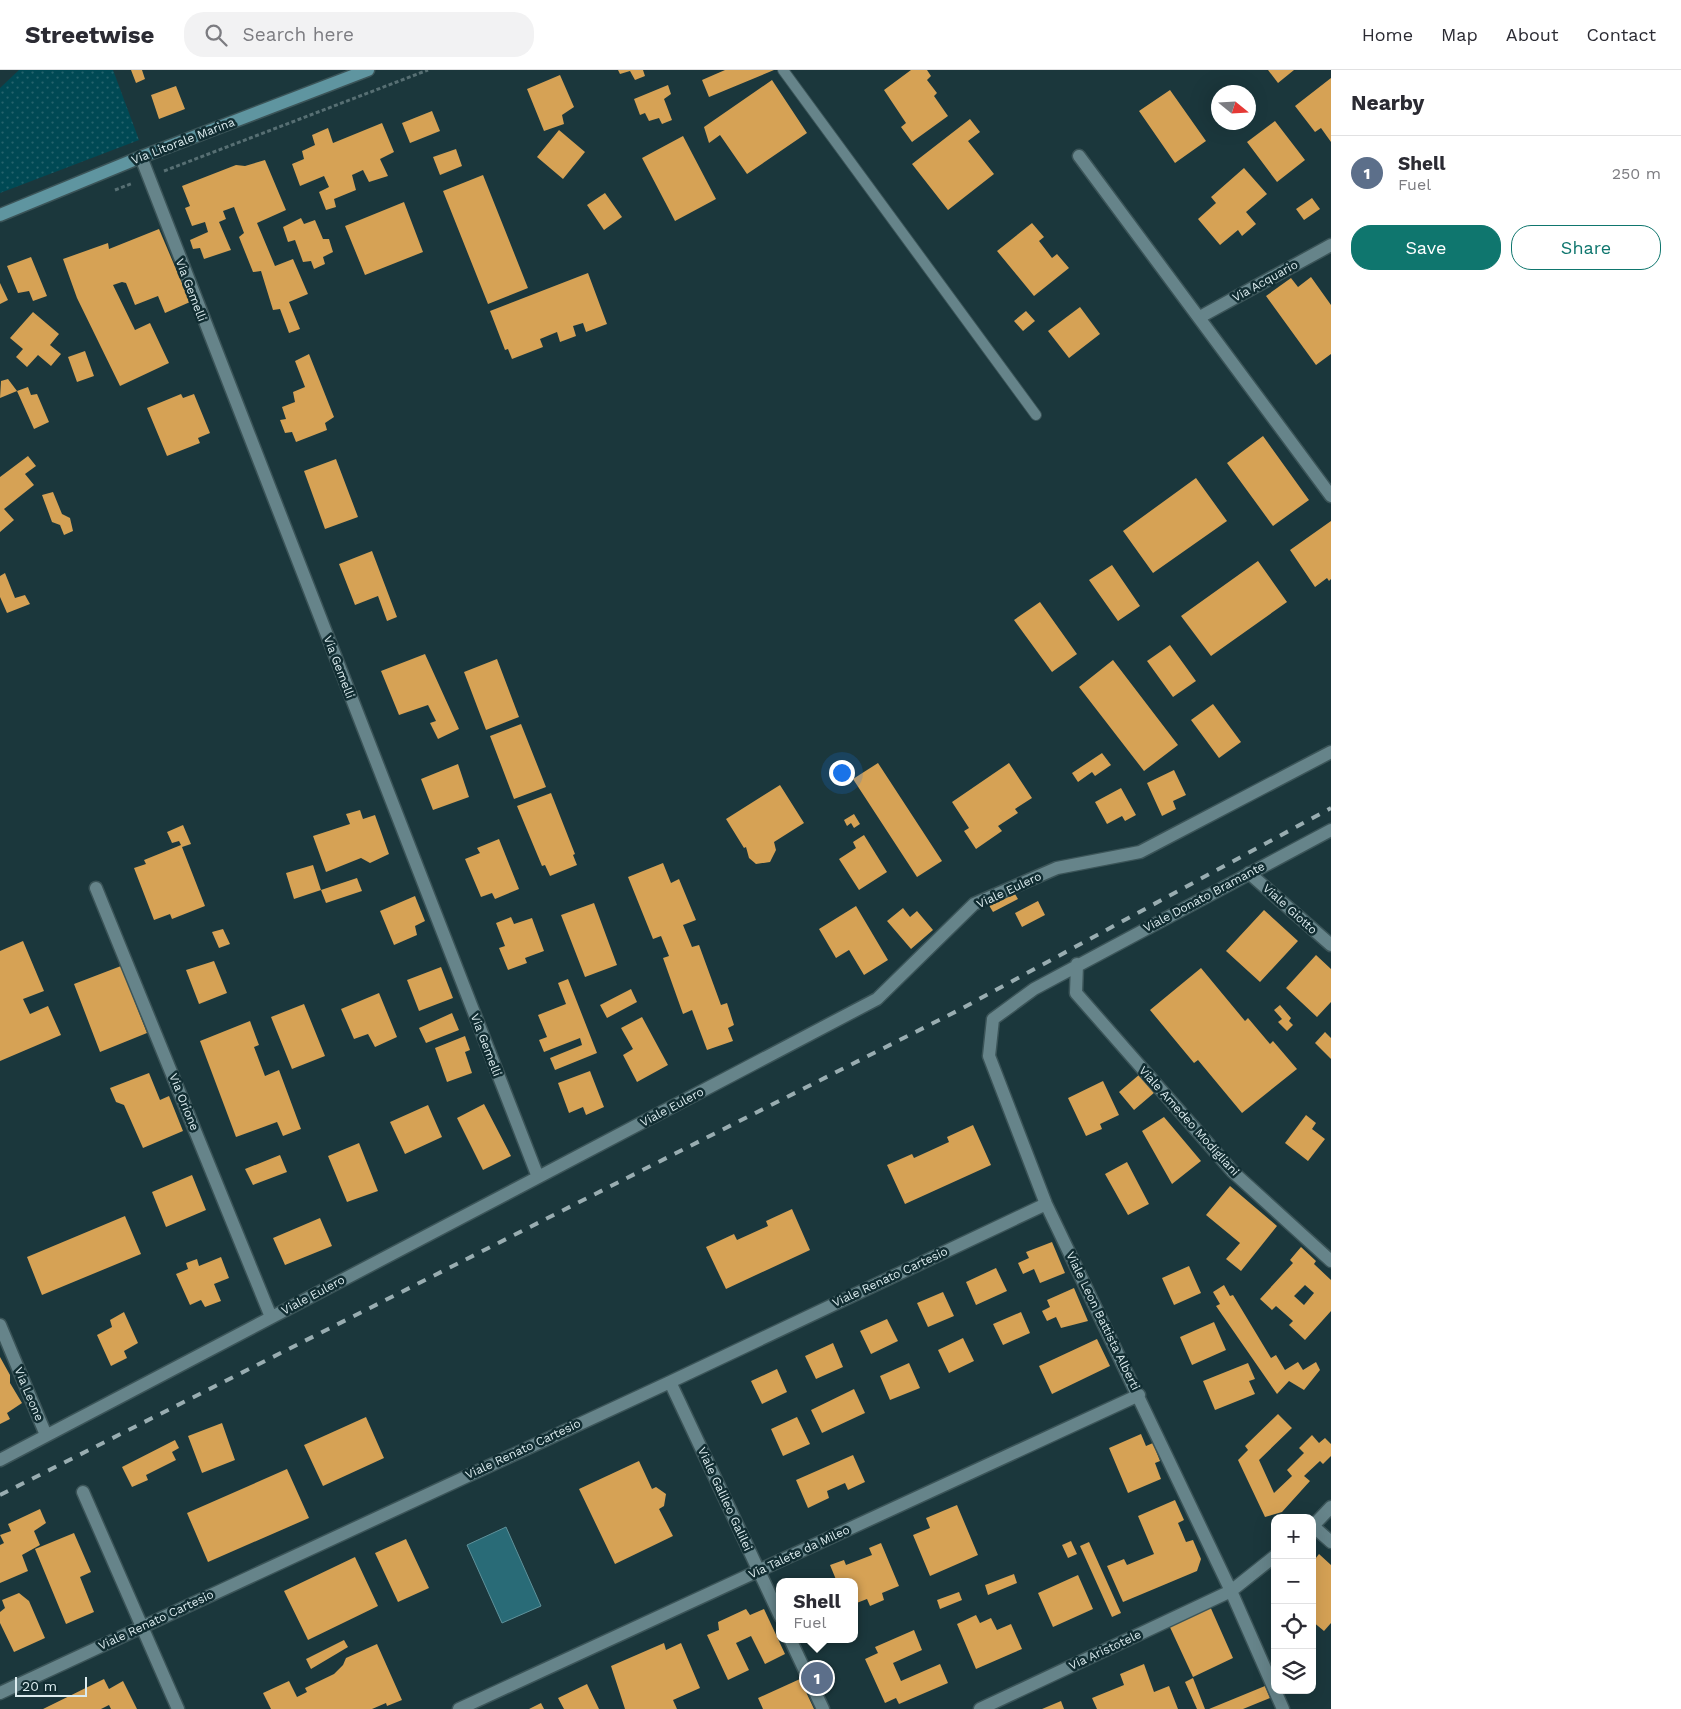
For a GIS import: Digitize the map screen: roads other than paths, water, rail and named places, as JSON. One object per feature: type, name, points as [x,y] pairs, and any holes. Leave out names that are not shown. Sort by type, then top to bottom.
[{"type":"street","name":"Via Litorale Marina","points":[[0,215],[141,157],[368,70]]},
{"type":"street","points":[[1079,156],[1331,496]]},
{"type":"street","name":"Via Gemelli","points":[[141,157],[147,178],[538,1177]]},
{"type":"street","name":"Via Acquario","points":[[1200,317],[1331,245]]},
{"type":"street","name":"Viale Eulero","points":[[0,1460],[877,999],[974,904],[1056,868],[1140,852],[1331,752]]},
{"type":"street","name":"Viale Donato Bramante","points":[[1077,964],[1331,830]]},
{"type":"street","name":"Viale Giotto","points":[[1249,873],[1331,945]]},
{"type":"street","name":"Via Orione","points":[[96,888],[272,1317]]},
{"type":"street","name":"Viale Leon Battista Alberti","points":[[1077,964],[1034,989],[992,1019],[989,1056],[1046,1204],[1139,1395],[1231,1591],[1283,1709]]},
{"type":"street","name":"Viale Amedeo Modigliani","points":[[1077,964],[1076,993],[1232,1172],[1331,1261]]},
{"type":"street","name":"Viale Renato Cartesio","points":[[0,1692],[670,1382],[1046,1204]]},
{"type":"street","name":"Via Leone","points":[[0,1325],[46,1435]]},
{"type":"street","name":"Viale Galileo Galilei","points":[[670,1382],[776,1607]]},
{"type":"street","name":"Via Talete da Mileo","points":[[459,1709],[1139,1395]]},
{"type":"street","points":[[83,1492],[178,1709]]},
{"type":"street","points":[[1316,1523],[1331,1506]]},
{"type":"street","points":[[1316,1530],[1331,1542]]},
{"type":"street","name":"Via Aristotele","points":[[980,1709],[1231,1591],[1271,1559]]},
{"type":"street","points":[[792,1643],[822,1709]]},
{"type":"lane","points":[[783,70],[1036,414]]},
{"type":"railway","points":[[0,1495],[959,1010],[1331,808]]},
{"type":"place","name":"Shell","points":[[817,1678]]}]
